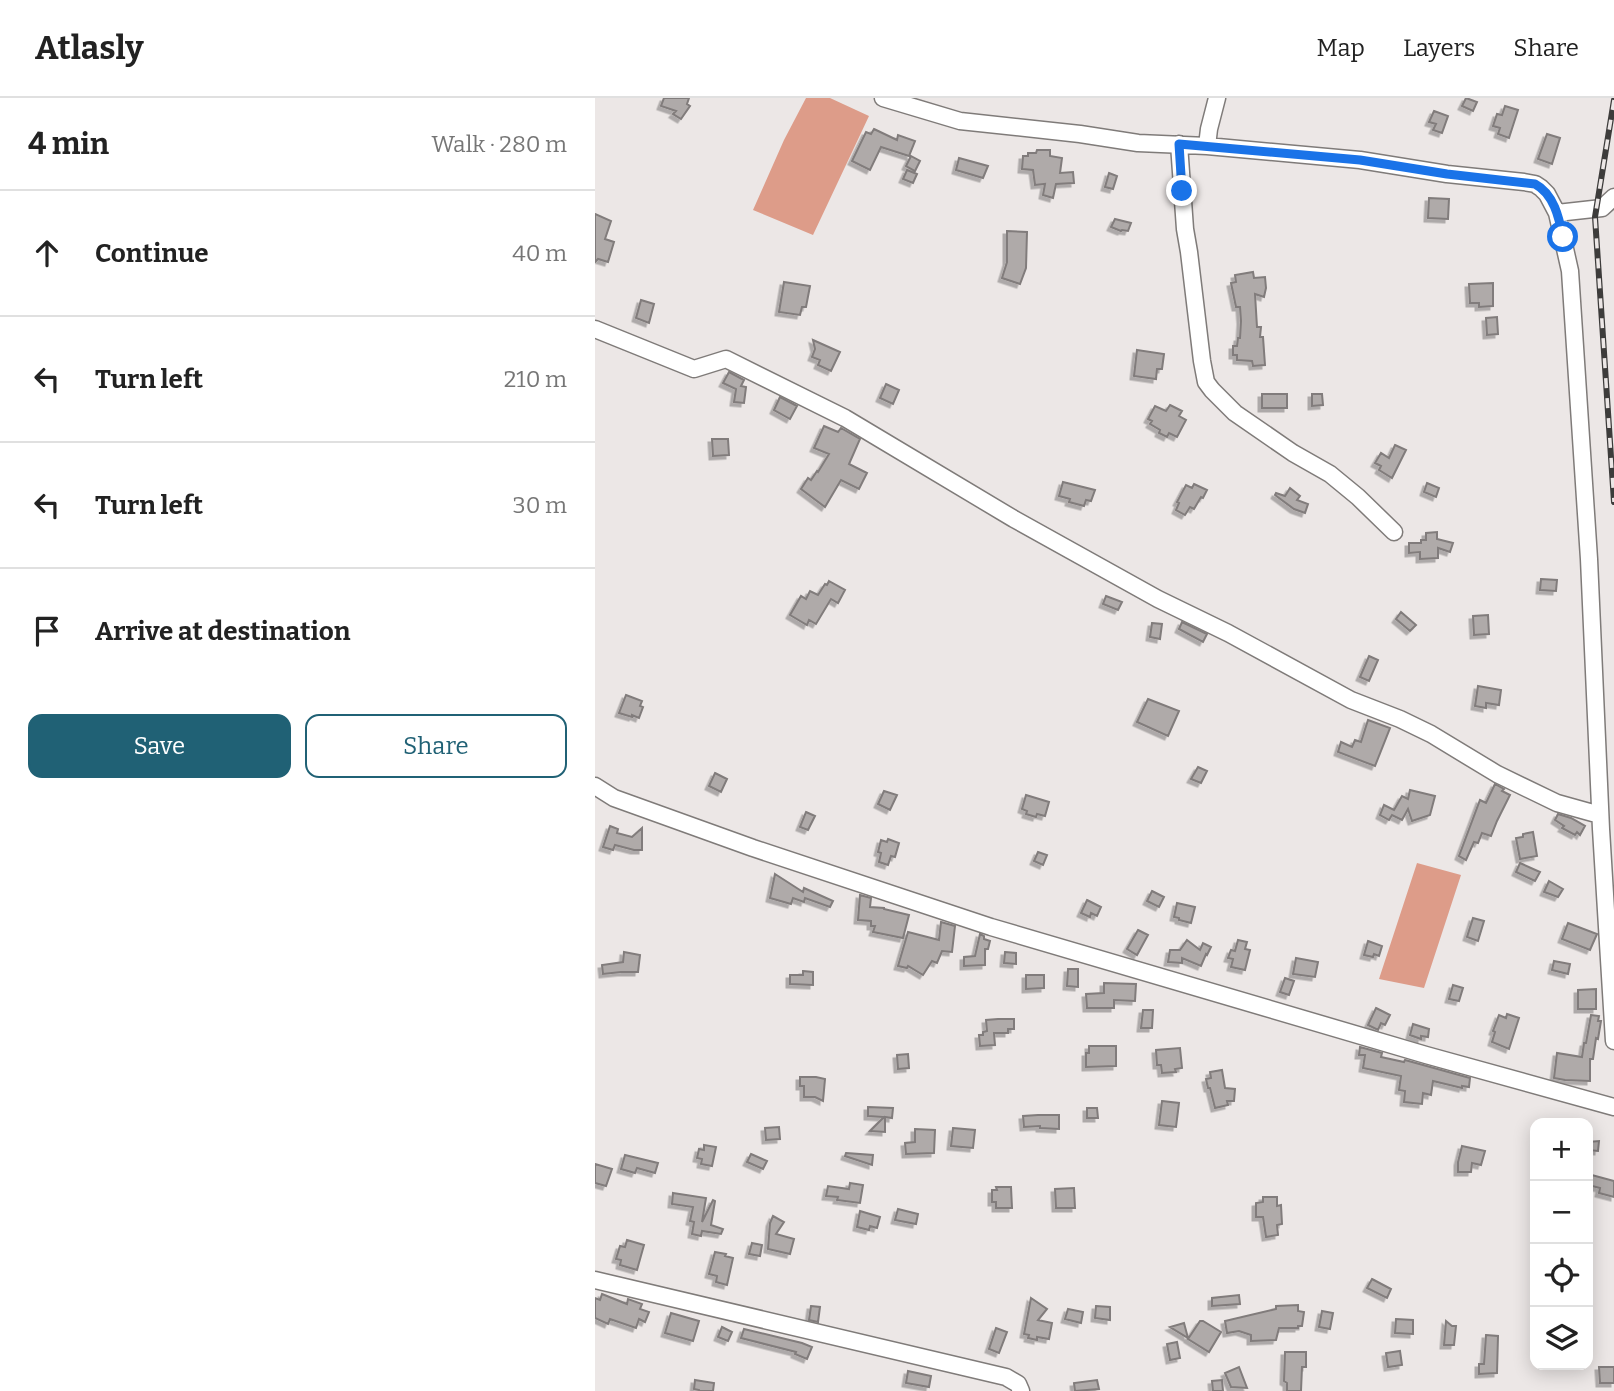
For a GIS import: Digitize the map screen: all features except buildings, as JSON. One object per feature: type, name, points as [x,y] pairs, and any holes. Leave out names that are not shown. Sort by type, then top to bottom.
[{"type":"street","points":[[883,98],[960,121],[1138,143],[1207,146],[1360,160],[1447,174],[1524,182],[1541,187],[1547,194],[1557,213],[1570,271],[1572,295],[1589,559],[1600,815],[1614,1041]]},
{"type":"street","points":[[1207,146],[1217,98]]},
{"type":"street","points":[[1179,144],[1185,229],[1206,382],[1235,413],[1293,453],[1330,474],[1394,532]]},
{"type":"street","points":[[1557,213],[1610,208]]},
{"type":"street","points":[[595,329],[694,369],[726,359],[845,418],[1014,519],[1158,599],[1228,633],[1351,700],[1431,734],[1497,774],[1557,803],[1600,815]]},
{"type":"street","points":[[595,786],[614,798],[753,848],[991,927],[1426,1055],[1614,1107]]},
{"type":"street","points":[[595,1280],[1006,1377],[1018,1384],[1021,1391]]},
{"type":"shaded area","points":[[806,98],[830,98],[869,116],[813,235],[753,210]]},
{"type":"shaded area","points":[[1417,863],[1461,875],[1424,988],[1379,979]]},
{"type":"railway","points":[[1614,100],[1595,217],[1614,502]]},
{"type":"route","points":[[1182,191],[1179,144],[1360,160],[1535,184],[1547,194],[1557,213],[1563,237]]}]
